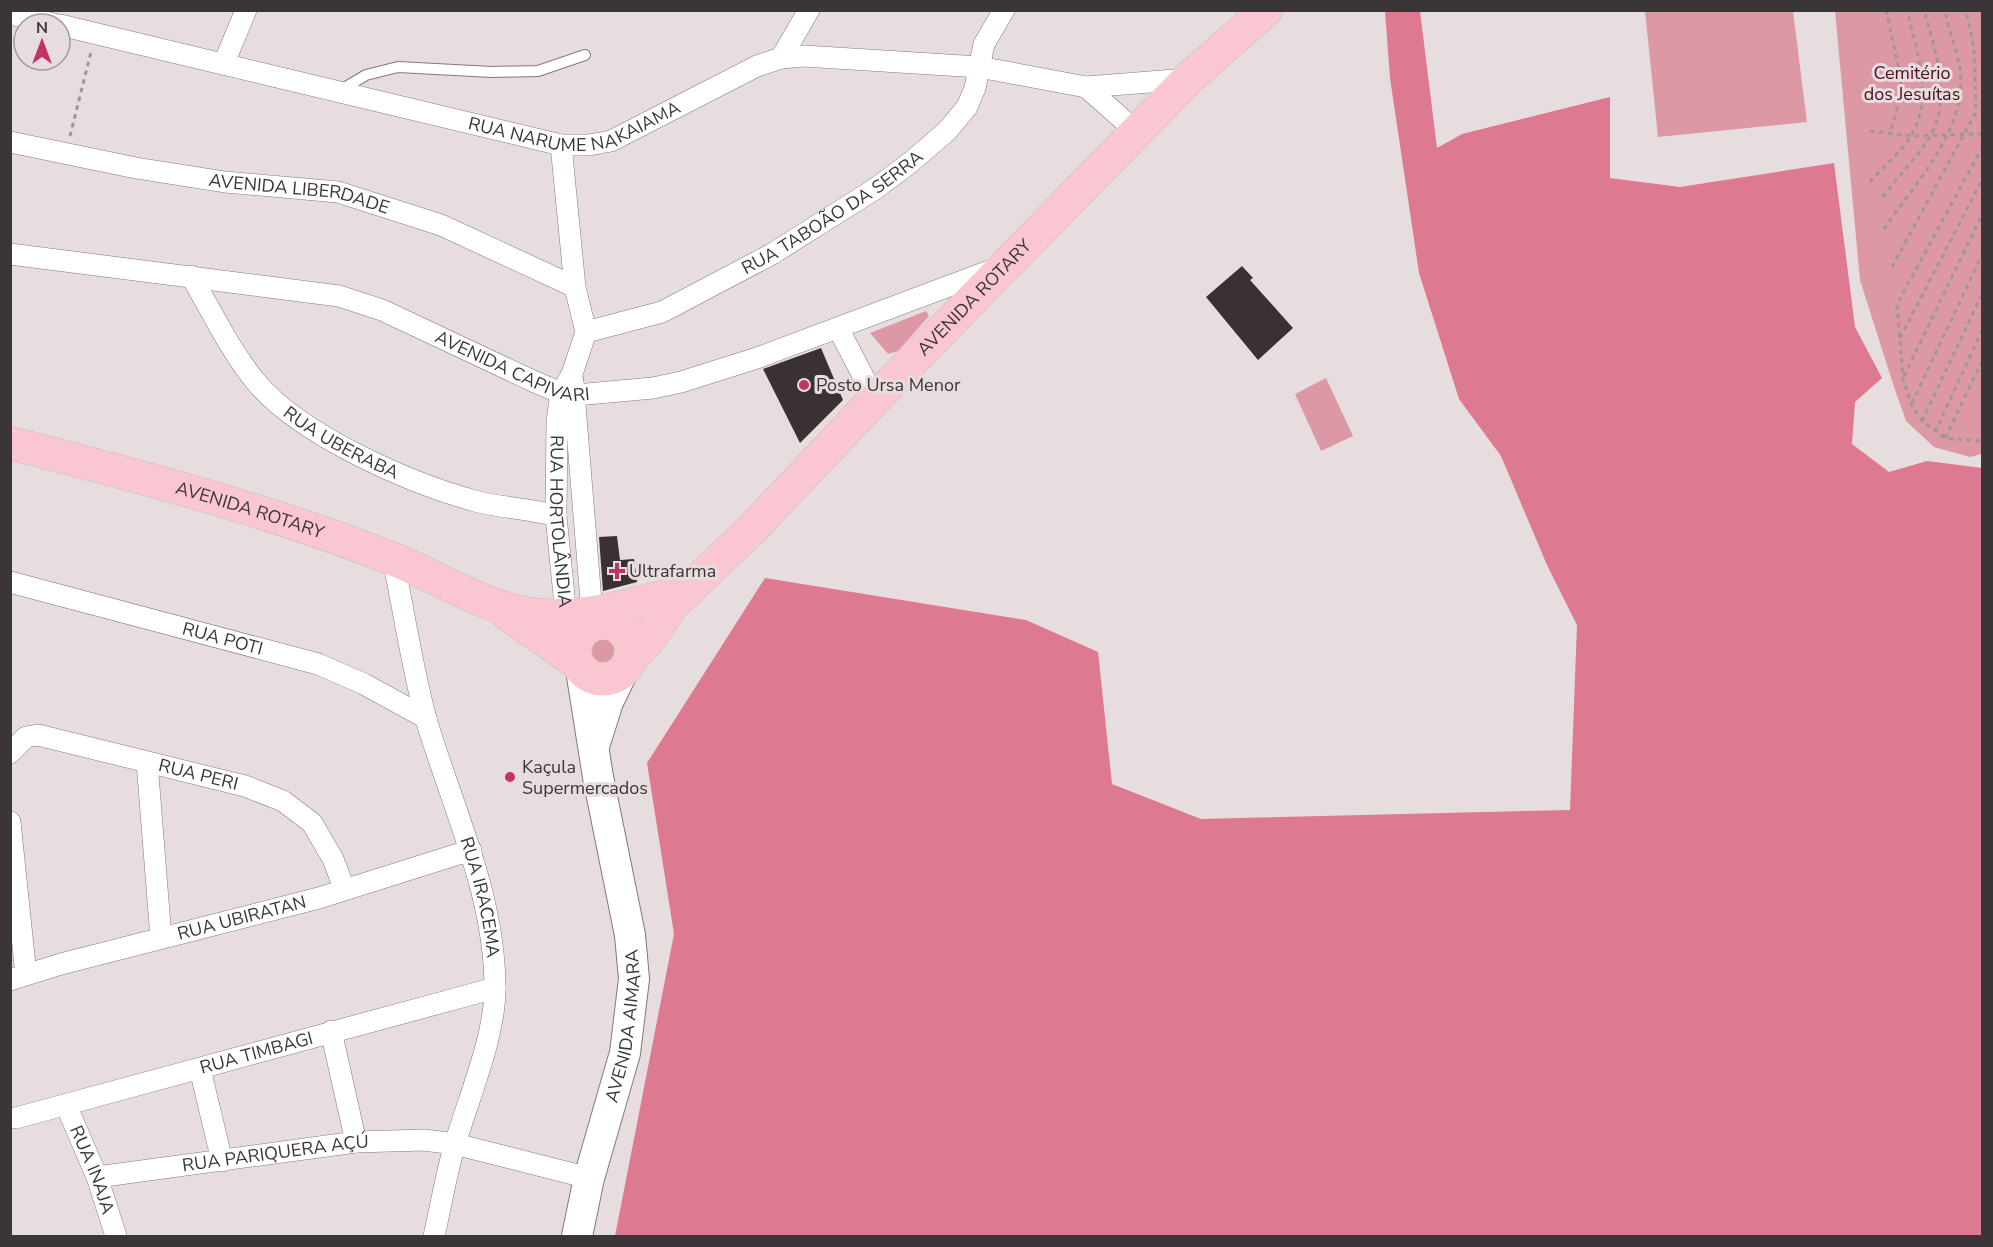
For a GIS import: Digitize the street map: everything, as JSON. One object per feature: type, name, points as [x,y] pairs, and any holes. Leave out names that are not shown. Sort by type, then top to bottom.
[{"type":"main road","name":"AVENIDA ROTARY","points":[[626,666],[650,638],[672,605],[758,523],[1006,264],[1188,80],[1266,10]]},
{"type":"main road","name":"AVENIDA ROTARY","points":[[10,443],[181,487],[393,559],[482,598],[536,615],[579,614],[688,591]]},
{"type":"main road","name":"AVENIDA ROTARY","points":[[482,598],[577,660]]},
{"type":"main road","points":[[594,752],[598,728],[626,666],[630,646],[621,630],[604,623],[586,628],[580,635],[577,660],[588,676],[606,680],[626,666]]},
{"type":"main road","name":"AVENIDA AIMARA","points":[[577,660],[630,935],[634,979],[625,1053],[589,1178],[577,1236]]},
{"type":"street","points":[[224,63],[246,10]]},
{"type":"street","points":[[780,58],[809,10]]},
{"type":"street","name":"RUA TABOÃO DA SERRA","points":[[586,332],[662,312],[772,254],[875,189],[947,131],[960,115],[975,88],[984,44],[1004,10]]},
{"type":"street","name":"RUA NARUME NAKAIAMA","points":[[72,28],[561,145],[589,145],[611,141],[757,66],[780,58],[824,57],[979,66],[1086,87],[1188,80]]},
{"type":"street","points":[[1086,87],[1138,133]]},
{"type":"street","name":"AVENIDA LIBERDADE","points":[[10,142],[180,175],[338,192],[441,225],[575,287]]},
{"type":"street","points":[[561,145],[575,287],[586,332],[572,374],[569,394]]},
{"type":"street","name":"AVENIDA CAPIVARI","points":[[10,254],[339,296],[393,314],[569,394],[653,388],[681,382],[728,368],[1006,264]]},
{"type":"street","name":"RUA UBERABA","points":[[191,276],[255,381],[276,404],[308,427],[429,487],[478,502],[534,510],[556,516]]},
{"type":"street","points":[[838,328],[875,399]]},
{"type":"street","name":"RUA HORTOLÂNDIA","points":[[569,394],[557,421],[556,516],[579,614]]},
{"type":"street","name":"RUA HORTOLÂNDIA","points":[[569,394],[579,614],[568,635],[577,660]]},
{"type":"street","name":"RUA IRACEMA","points":[[393,559],[426,718],[471,850],[487,915],[495,988],[488,1031],[468,1107],[455,1144],[434,1236]]},
{"type":"street","name":"RUA POTI","points":[[10,582],[318,664],[364,684],[426,718]]},
{"type":"street","name":"RUA PERI","points":[[10,753],[26,737],[38,735],[245,786],[298,810],[312,823],[324,841],[344,888]]},
{"type":"street","points":[[147,762],[161,938]]},
{"type":"street","points":[[10,822],[18,977]]},
{"type":"street","name":"RUA UBIRATAN","points":[[18,977],[319,898],[344,888],[471,850]]},
{"type":"street","name":"RUA TIMBAGI","points":[[16,1118],[495,988]]},
{"type":"street","points":[[331,1031],[356,1142]]},
{"type":"street","points":[[200,1069],[222,1161]]},
{"type":"street","name":"RUA INAJA","points":[[66,1105],[97,1177],[116,1236]]},
{"type":"street","name":"RUA PARIQUERA AÇÚ","points":[[97,1177],[356,1142],[424,1140],[455,1144],[589,1178]]},
{"type":"lane","points":[[338,92],[366,75],[398,67],[492,72],[538,71],[585,55]]},
{"type":"path","points":[[1886,10],[1901,80],[1899,102],[1890,134]]},
{"type":"path","points":[[1870,182],[1911,136],[1919,113],[1923,77],[1906,10]]},
{"type":"path","points":[[1883,197],[1930,136],[1942,100],[1940,78],[1924,10]]},
{"type":"path","points":[[1884,229],[1948,135],[1960,96],[1960,69],[1944,10]]},
{"type":"path","points":[[1892,267],[1966,135],[1976,112],[1977,83],[1974,48],[1966,10]]},
{"type":"path","points":[[66,152],[95,33]]},
{"type":"path","points":[[1870,131],[1911,136],[1983,134]]},
{"type":"path","points":[[1980,441],[1946,438],[1922,421],[1911,404],[1903,378],[1897,304],[1983,148]]},
{"type":"path","points":[[1899,340],[1983,180]]},
{"type":"path","points":[[1903,378],[1983,215]]},
{"type":"path","points":[[1911,404],[1983,255]]},
{"type":"path","points":[[1922,421],[1983,294]]},
{"type":"path","points":[[1935,432],[1983,331]]},
{"type":"path","points":[[1946,438],[1983,361]]},
{"type":"green space","points":[[1645,11],[1793,11],[1807,122],[1658,137]]},
{"type":"green space","name":"Cemitério dos Jesuítas","points":[[1835,11],[1982,11],[1982,454],[1970,457],[1934,447],[1906,421],[1894,387],[1860,280]]},
{"type":"green space","points":[[926,311],[929,316],[898,351],[888,354],[870,333]]},
{"type":"green space","points":[[1326,378],[1353,436],[1321,451],[1295,394]]},
{"type":"green space","points":[[602,631],[615,636],[620,649],[615,662],[602,667],[589,662],[584,649],[589,636]]},
{"type":"shaded area","points":[[1385,11],[1420,11],[1437,148],[1462,134],[1610,97],[1610,178],[1680,187],[1834,163],[1855,327],[1882,378],[1855,402],[1852,444],[1889,472],[1927,461],[1982,468],[1982,1236],[615,1236],[674,934],[647,763],[765,578],[1026,620],[1098,652],[1112,784],[1201,819],[1570,810],[1577,625],[1547,565],[1501,456],[1459,399],[1419,273],[1390,78]]},
{"type":"building","points":[[1242,266],[1253,278],[1250,280],[1293,328],[1258,360],[1206,297]]},
{"type":"building","name":"Posto Ursa Menor","points":[[821,348],[843,400],[800,443],[763,369]]},
{"type":"building","name":"Ultrafarma","points":[[617,536],[620,560],[634,559],[637,582],[603,591],[599,537]]},
{"type":"place","name":"Posto Ursa Menor","points":[[804,385]]},
{"type":"place","name":"Ultrafarma","points":[[617,571]]},
{"type":"place","name":"Kaçula Supermercados","points":[[510,777]]}]
